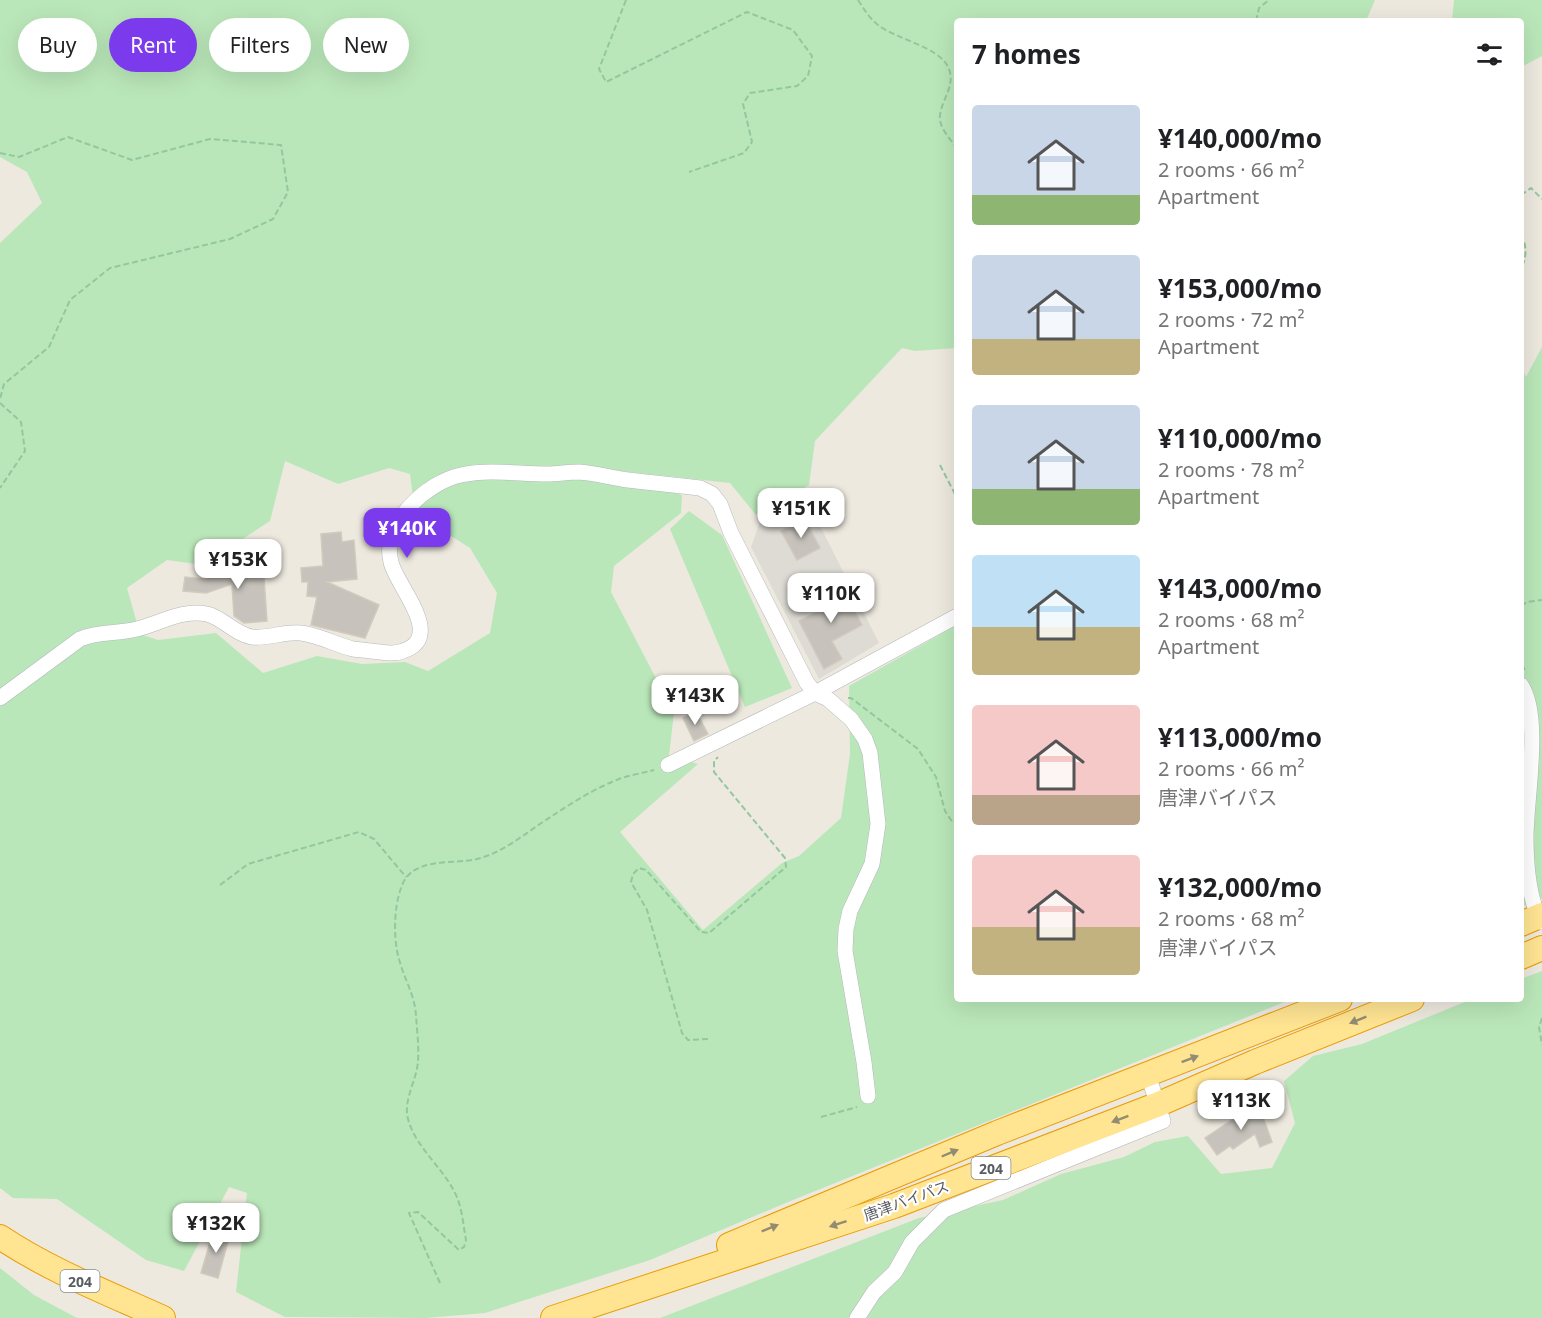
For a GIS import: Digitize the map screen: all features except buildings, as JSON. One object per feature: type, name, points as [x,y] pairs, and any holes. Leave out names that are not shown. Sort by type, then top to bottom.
[{"type":"highway","points":[[1524,956],[1542,948]]},
{"type":"highway","name":"唐津バイパス","points":[[557,1317],[997,1133],[1332,1002]]},
{"type":"highway","name":"唐津バイパス","points":[[557,1317],[894,1206],[1159,1104],[1255,1062],[1405,1002]]},
{"type":"highway","name":"204","points":[[0,1237],[64,1274],[164,1318]]},
{"type":"street","points":[[0,698],[80,639],[92,634],[137,629],[168,617],[195,612],[211,615],[237,632],[250,637],[267,638],[300,632],[354,649],[390,653],[403,651],[414,644],[420,635],[421,621],[394,574],[390,559],[391,540],[404,512],[418,496],[458,475],[487,470],[547,474],[580,472],[700,488],[712,494],[720,504],[731,533],[807,683],[851,719],[865,739],[870,753],[878,824],[872,864],[850,911],[845,951],[868,1096]]},
{"type":"street","points":[[668,765],[821,696],[954,618]]},
{"type":"street","points":[[1524,689],[1532,708],[1536,750],[1526,836],[1529,886],[1536,920]]},
{"type":"street","points":[[857,1318],[874,1292],[895,1272],[912,1242],[944,1210],[1163,1120],[1148,1075]]},
{"type":"path","points":[[626,0],[598,69],[606,81],[747,12],[793,30],[812,56],[808,76],[797,86],[750,93],[743,104],[752,141],[744,153],[689,172]]},
{"type":"path","points":[[858,0],[866,14],[879,26],[941,58],[950,69],[950,86],[939,117],[944,131],[954,144]]},
{"type":"path","points":[[1257,18],[1259,8],[1269,0]]},
{"type":"path","points":[[0,153],[19,157],[68,137],[132,160],[210,139],[281,145],[288,192],[273,219],[230,239],[110,268],[70,300],[49,347],[4,384],[0,401],[21,422],[25,451],[0,488]]},
{"type":"path","points":[[1524,193],[1531,188],[1542,199]]},
{"type":"path","points":[[1524,240],[1526,244],[1524,263]]},
{"type":"path","points":[[940,465],[954,492]]},
{"type":"path","points":[[1524,604],[1542,600]]},
{"type":"path","points":[[821,696],[851,698],[918,749],[936,777],[945,811],[954,823]]},
{"type":"path","points":[[708,1039],[688,1040],[682,1033],[647,910],[631,882],[633,874],[639,868],[646,870],[701,932],[709,933],[786,867],[786,858],[714,772],[714,761],[721,754]]},
{"type":"path","points":[[440,1283],[410,1213],[418,1212],[459,1250],[464,1247],[466,1239],[456,1194],[416,1138],[408,1118],[408,1103],[418,1062],[416,1008],[398,958],[395,933],[401,888],[406,877],[415,870],[429,865],[477,859],[523,837],[552,816],[594,791],[621,778],[668,765]]},
{"type":"path","points":[[220,885],[248,864],[358,832],[374,839],[406,877]]},
{"type":"path","points":[[1542,1018],[1539,1027],[1542,1046]]},
{"type":"path","points":[[821,1117],[858,1106],[868,1096]]},
{"type":"shaded area","points":[[804,494],[879,643],[819,679],[751,547],[761,519]]},
{"type":"green space","points":[[0,0],[1375,0],[1367,18],[954,18],[954,348],[915,351],[902,348],[815,441],[809,485],[756,515],[730,483],[583,467],[682,495],[681,513],[614,566],[611,592],[674,713],[669,755],[698,764],[620,832],[703,930],[782,863],[799,856],[841,818],[850,754],[849,686],[954,627],[954,1002],[1285,1002],[650,1260],[485,1313],[426,1318],[285,1317],[236,1292],[247,1193],[229,1187],[184,1271],[146,1260],[57,1199],[13,1198],[0,1188],[0,243],[42,203],[27,172],[0,157]],"holes":[[[285,461],[338,484],[389,468],[410,474],[415,513],[470,548],[497,593],[490,633],[428,671],[405,662],[362,664],[317,656],[263,673],[216,633],[158,640],[140,634],[127,588],[167,560],[203,565],[270,521]]]},
{"type":"green space","points":[[1454,0],[1542,0],[1542,56],[1524,65],[1524,18],[1452,18]]},
{"type":"green space","points":[[1542,347],[1542,898],[1524,906],[1524,373],[1526,377]]},
{"type":"green space","points":[[689,511],[722,535],[792,688],[745,707],[670,529]]},
{"type":"green space","points":[[1542,971],[1542,1318],[660,1318],[919,1218],[1003,1200],[1061,1174],[1124,1157],[1155,1142],[1188,1136],[1221,1174],[1272,1168],[1295,1123],[1284,1081],[1313,1056],[1362,1044],[1465,1002],[1524,1002],[1524,978]]},
{"type":"green space","points":[[0,1268],[34,1295],[77,1318],[0,1318]]}]
